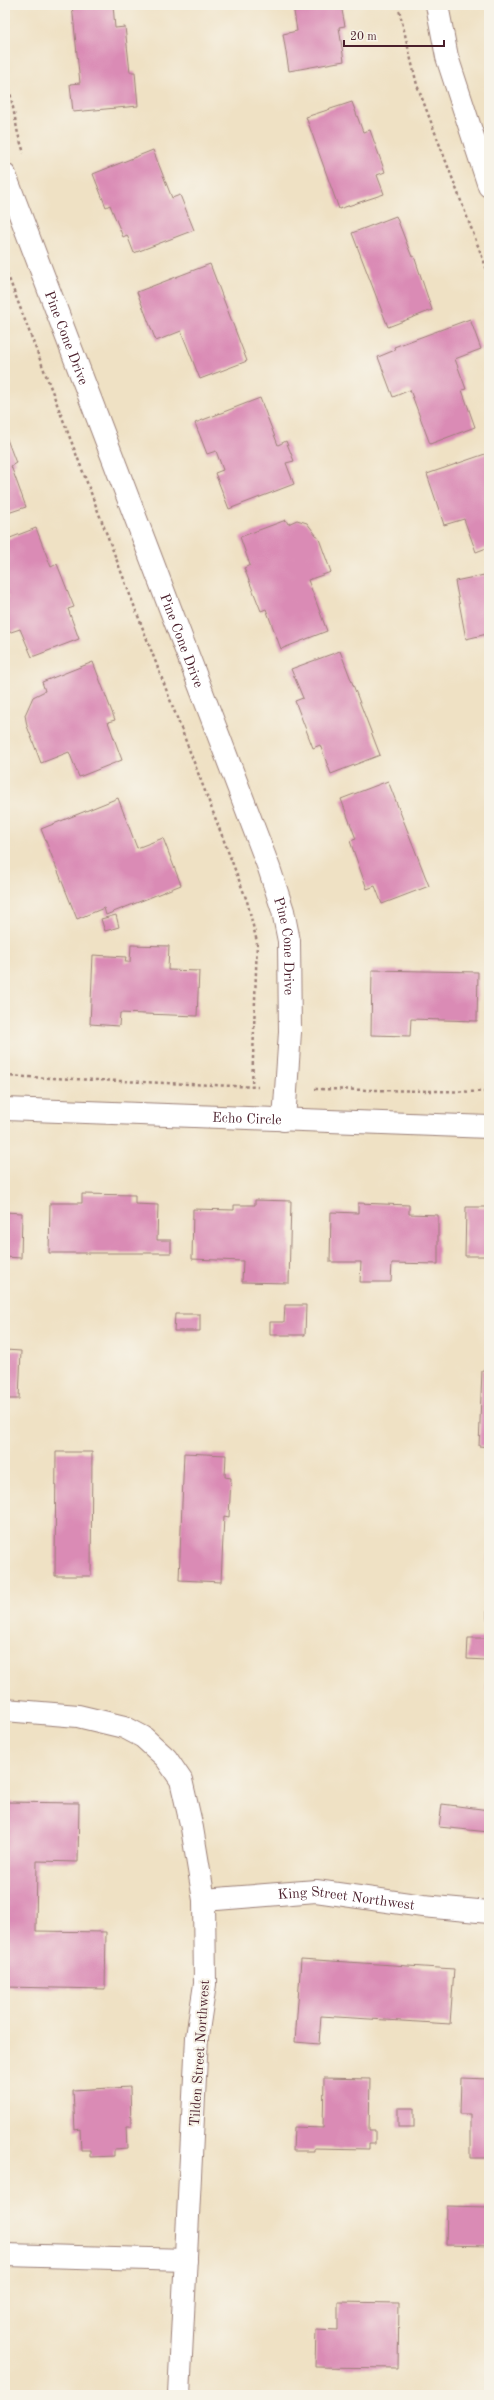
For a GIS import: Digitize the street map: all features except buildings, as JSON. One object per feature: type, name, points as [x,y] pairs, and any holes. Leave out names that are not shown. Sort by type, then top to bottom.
[{"type":"street","points":[[437,5],[447,57],[489,186]]},
{"type":"street","name":"Pine Cone Drive","points":[[5,175],[269,868],[283,911],[289,941],[290,1032],[284,1120]]},
{"type":"street","name":"Echo Circle","points":[[5,1109],[489,1127]]},
{"type":"street","name":"Tilden Street Northwest","points":[[5,1710],[78,1716],[124,1727],[134,1732],[166,1758],[181,1780],[192,1828],[204,1900],[205,1984],[197,2037],[179,2395]]},
{"type":"street","name":"King Street Northwest","points":[[204,1900],[316,1891],[423,1906],[489,1912]]},
{"type":"street","points":[[5,2255],[186,2260]]},
{"type":"path","points":[[398,5],[417,85],[489,275]]},
{"type":"path","points":[[5,268],[247,901],[257,942],[252,1086]]},
{"type":"path","points":[[5,1076],[286,1088],[489,1092]]}]
